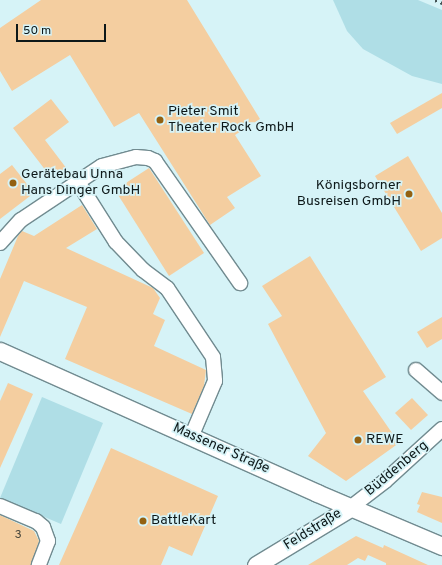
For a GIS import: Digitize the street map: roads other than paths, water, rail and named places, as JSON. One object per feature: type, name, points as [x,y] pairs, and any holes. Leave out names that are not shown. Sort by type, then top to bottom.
[{"type":"main road","name":"Massener Straße","points":[[0,351],[192,435],[350,508],[442,546]]},
{"type":"main road","name":"Feldstraße","points":[[256,565],[350,508]]},
{"type":"street","points":[[0,243],[21,220],[102,166],[136,157],[148,158],[155,161],[240,283]]},
{"type":"street","points":[[78,182],[116,242],[143,270],[167,288],[213,357],[215,381],[192,435]]},
{"type":"street","points":[[416,370],[442,393]]},
{"type":"street","name":"Büddenberg","points":[[350,508],[385,481],[442,429]]},
{"type":"street","points":[[0,506],[36,521],[43,527],[48,541],[39,565]]},
{"type":"railway","points":[[435,0],[442,3]]},
{"type":"place","name":"Pieter Smit Theater Rock GmbH","points":[[160,120]]},
{"type":"place","name":"Gerätebau Unna Hans Dinger GmbH","points":[[13,183]]},
{"type":"place","name":"Königsborner Busreisen GmbH","points":[[409,194]]},
{"type":"place","name":"REWE","points":[[358,440]]},
{"type":"place","name":"BattleKart","points":[[143,521]]}]
